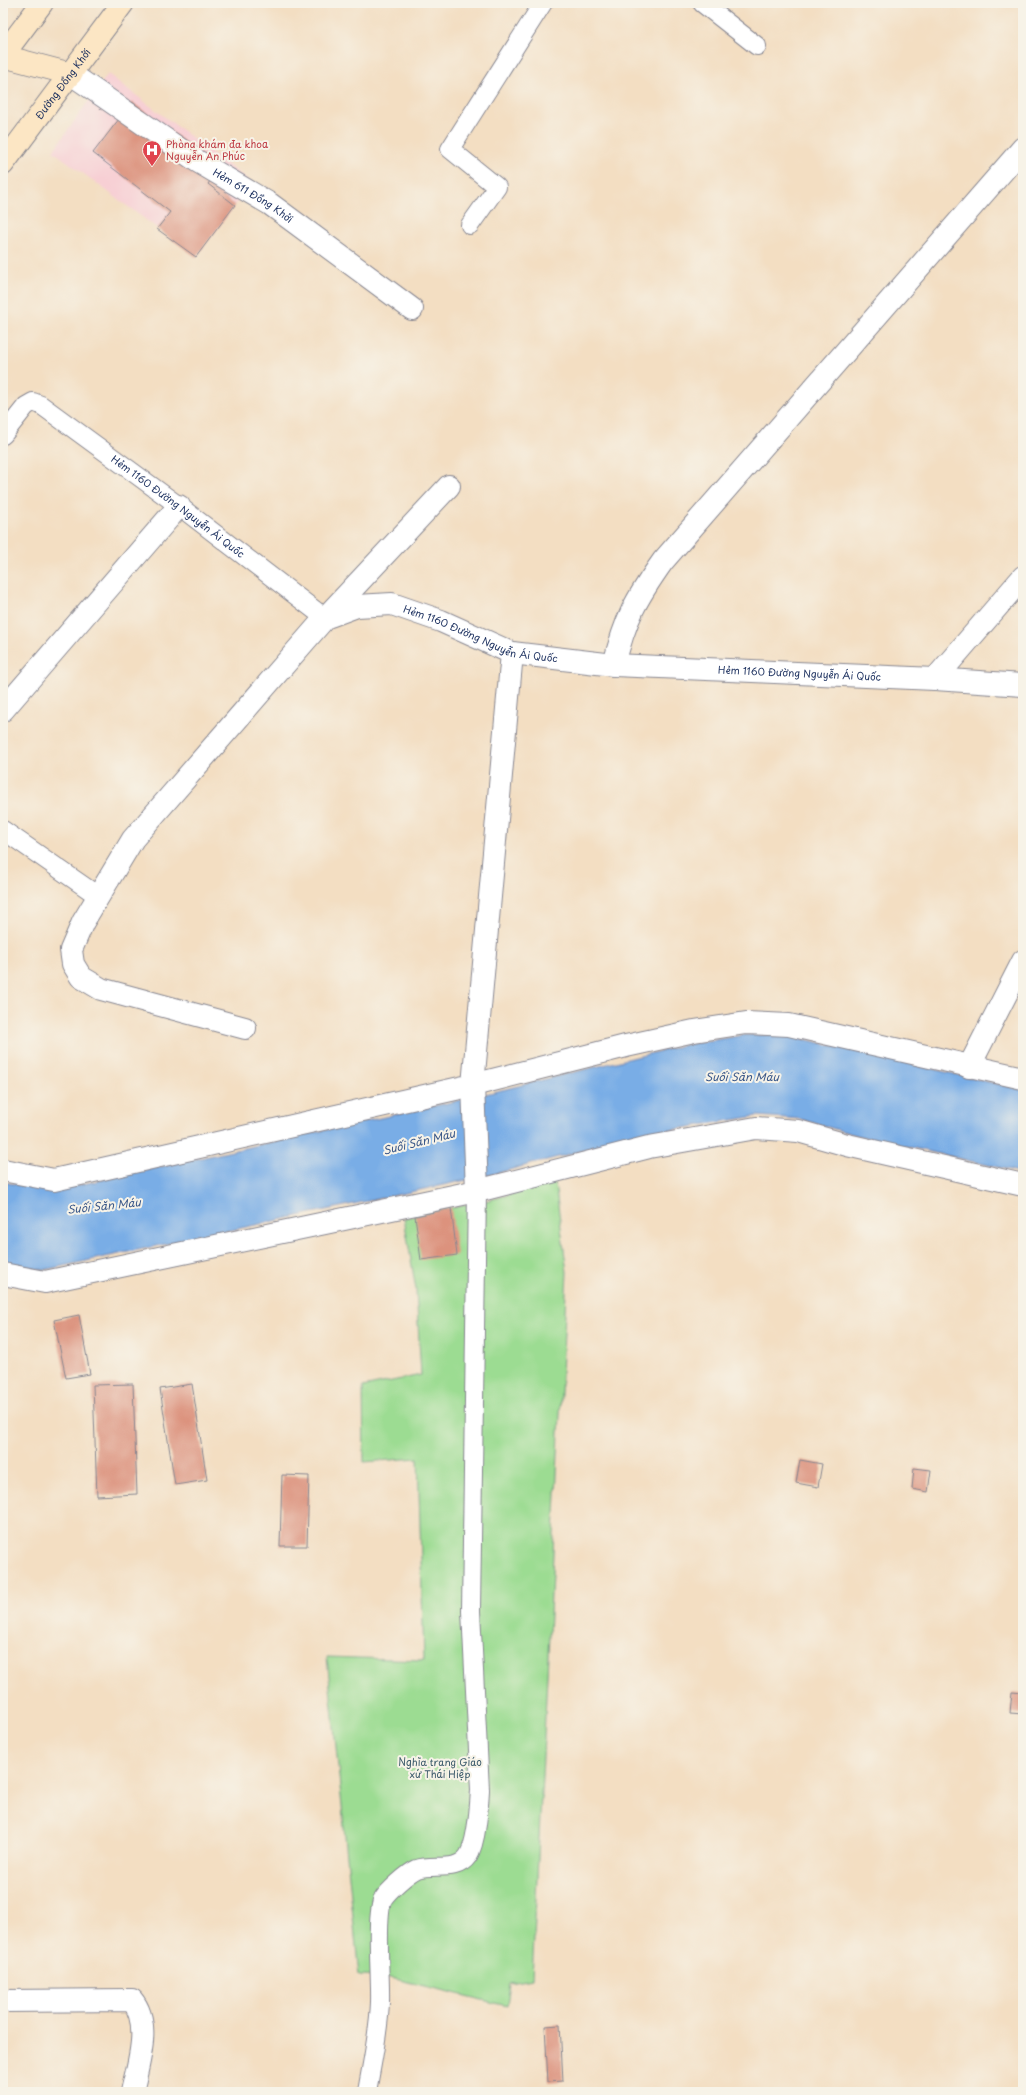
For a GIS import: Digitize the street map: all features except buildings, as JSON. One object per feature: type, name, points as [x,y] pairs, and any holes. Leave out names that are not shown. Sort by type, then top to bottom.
[{"type":"main road","points":[[42,3],[3,55],[71,74]]},
{"type":"main road","name":"Đường Đồng Khởi","points":[[3,164],[123,3]]},
{"type":"street","name":"Hẻm 611 Đồng Khởi","points":[[71,74],[197,161],[270,204],[412,309]]},
{"type":"street","points":[[614,665],[626,620],[636,600],[663,561],[1023,148]]},
{"type":"street","points":[[244,1028],[101,989],[81,977],[73,964],[72,950],[83,922],[133,839],[325,618],[449,486]]},
{"type":"street","points":[[3,710],[180,506]]},
{"type":"street","points":[[935,679],[1023,577]]},
{"type":"street","name":"Hẻm 1160 Đường Nguyễn Ái Quốc","points":[[325,618],[357,606],[392,604],[441,621],[512,653],[614,665],[935,679],[1023,685]]},
{"type":"street","points":[[478,1191],[473,1085],[512,653]]},
{"type":"street","points":[[969,1067],[1023,961]]},
{"type":"street","points":[[3,1170],[54,1180],[473,1085],[626,1046],[694,1031],[746,1023],[789,1025],[969,1067],[1023,1078]]},
{"type":"street","points":[[3,1274],[45,1282],[478,1191],[649,1147],[756,1128],[798,1131],[847,1145],[1023,1185]]},
{"type":"street","points":[[3,2001],[132,2000],[138,2008],[142,2018],[141,2047],[132,2092]]},
{"type":"lane","points":[[470,225],[497,187],[450,149],[543,3]]},
{"type":"lane","points":[[702,3],[757,46]]},
{"type":"lane","name":"Hẻm 1160 Đường Nguyễn Ái Quốc","points":[[3,435],[26,406],[33,402],[41,405],[180,506],[325,618]]},
{"type":"lane","points":[[3,830],[98,896]]},
{"type":"lane","points":[[368,2092],[380,2003],[380,1917],[383,1899],[398,1883],[417,1869],[453,1866],[468,1856],[476,1832],[480,1790],[471,1612],[478,1191]]},
{"type":"shaded area","name":"Phòng khám đa khoa Nguyễn An Phúc","points":[[108,74],[252,183],[196,257],[53,151]]},
{"type":"green space","name":"Nghĩa trang Giáo xứ Thái Hiệp","points":[[555,1183],[567,1272],[532,1979],[510,1983],[507,2006],[387,1977],[359,1976],[327,1657],[424,1660],[418,1458],[364,1462],[363,1387],[421,1375],[416,1290],[404,1218],[485,1201]]},
{"type":"water","name":"Suối Săn Máu","points":[[745,1035],[786,1035],[1023,1090],[1023,1173],[856,1135],[800,1119],[757,1116],[645,1134],[490,1175],[44,1270],[3,1262],[3,1182],[52,1191],[461,1100],[689,1044]]},
{"type":"place","name":"Phòng khám đa khoa Nguyễn An Phúc","points":[[152,167]]}]
